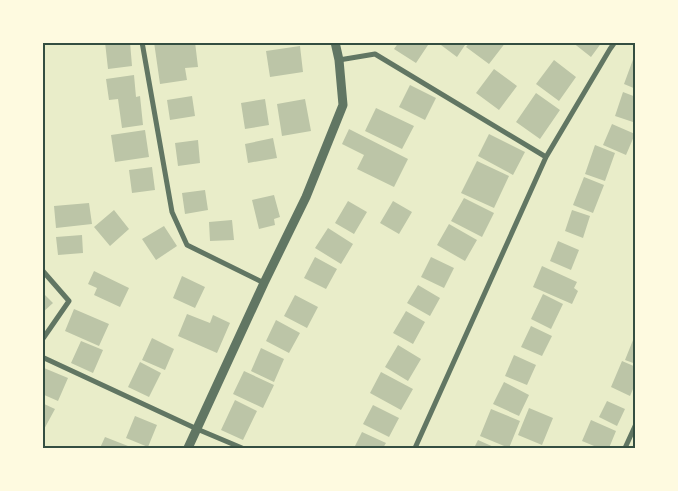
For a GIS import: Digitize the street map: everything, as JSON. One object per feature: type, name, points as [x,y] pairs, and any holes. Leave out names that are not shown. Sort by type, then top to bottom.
[{"type":"street","points":[[142,42],[172,212],[186,245],[264,283]]},
{"type":"street","points":[[188,448],[306,197],[343,105],[339,60],[335,42]]},
{"type":"street","points":[[415,448],[546,158],[615,42]]},
{"type":"street","points":[[339,60],[375,54],[546,158]]},
{"type":"street","points":[[42,270],[69,301],[42,340]]},
{"type":"street","points":[[42,357],[196,429],[242,448]]},
{"type":"street","points":[[625,448],[636,424]]},
{"type":"building","points":[[105,42],[130,42],[132,66],[108,69]]},
{"type":"building","points":[[154,42],[195,42],[198,67],[185,68],[187,80],[160,84]]},
{"type":"building","points":[[399,42],[430,42],[416,63],[394,49]]},
{"type":"building","points":[[437,42],[467,42],[457,57]]},
{"type":"building","points":[[470,42],[506,42],[489,64],[466,47]]},
{"type":"building","points":[[572,42],[602,42],[591,57]]},
{"type":"building","points":[[300,46],[303,72],[270,77],[266,51]]},
{"type":"building","points":[[636,54],[636,89],[624,84]]},
{"type":"building","points":[[554,60],[576,77],[559,101],[536,84]]},
{"type":"building","points":[[494,69],[517,86],[499,110],[476,93]]},
{"type":"building","points":[[134,75],[136,97],[140,96],[143,125],[122,128],[118,99],[109,100],[106,79]]},
{"type":"building","points":[[410,85],[436,98],[425,120],[399,107]]},
{"type":"building","points":[[623,92],[636,97],[636,123],[615,116]]},
{"type":"building","points":[[536,93],[560,110],[540,139],[516,122]]},
{"type":"building","points":[[192,96],[195,116],[170,120],[167,100]]},
{"type":"building","points":[[265,99],[269,125],[245,129],[241,103]]},
{"type":"building","points":[[305,99],[311,131],[282,136],[277,104]]},
{"type":"building","points":[[376,108],[414,126],[402,149],[365,131]]},
{"type":"building","points":[[612,124],[635,134],[626,155],[603,145]]},
{"type":"building","points":[[349,129],[408,159],[394,187],[357,169],[364,155],[342,144]]},
{"type":"building","points":[[145,130],[149,157],[115,162],[111,135]]},
{"type":"building","points":[[489,134],[525,152],[513,175],[478,156]]},
{"type":"building","points":[[273,138],[277,158],[248,163],[245,144]]},
{"type":"building","points":[[198,140],[200,163],[178,166],[175,143]]},
{"type":"building","points":[[595,145],[615,153],[605,181],[585,174]]},
{"type":"building","points":[[477,161],[509,176],[494,208],[461,193]]},
{"type":"building","points":[[152,167],[155,190],[132,193],[129,170]]},
{"type":"building","points":[[584,177],[604,185],[593,213],[573,205]]},
{"type":"building","points":[[205,190],[208,210],[185,214],[182,193]]},
{"type":"building","points":[[274,195],[280,217],[274,219],[275,225],[259,229],[252,200]]},
{"type":"building","points":[[464,198],[494,213],[482,237],[451,221]]},
{"type":"building","points":[[348,201],[367,212],[354,234],[335,223]]},
{"type":"building","points":[[393,201],[412,212],[399,234],[380,223]]},
{"type":"building","points":[[89,203],[92,224],[56,228],[54,206]]},
{"type":"building","points":[[114,210],[129,229],[110,246],[94,227]]},
{"type":"building","points":[[572,210],[590,216],[583,238],[565,231]]},
{"type":"building","points":[[232,220],[234,240],[210,241],[209,222]]},
{"type":"building","points":[[449,224],[477,240],[465,261],[437,245]]},
{"type":"building","points":[[164,226],[177,246],[156,260],[142,239]]},
{"type":"building","points":[[328,228],[353,244],[341,264],[315,248]]},
{"type":"building","points":[[82,235],[83,253],[58,255],[56,237]]},
{"type":"building","points":[[558,241],[579,250],[571,270],[550,261]]},
{"type":"building","points":[[315,257],[337,269],[326,289],[304,278]]},
{"type":"building","points":[[431,257],[454,268],[444,288],[421,277]]},
{"type":"building","points":[[542,266],[577,282],[574,288],[578,291],[572,304],[533,287]]},
{"type":"building","points":[[94,271],[129,288],[120,307],[94,295],[97,288],[88,284]]},
{"type":"building","points":[[182,276],[205,287],[195,308],[173,298]]},
{"type":"building","points":[[418,285],[440,298],[430,316],[407,303]]},
{"type":"building","points":[[42,292],[53,303],[42,313]]},
{"type":"building","points":[[543,294],[563,304],[551,329],[531,319]]},
{"type":"building","points":[[295,295],[318,307],[307,328],[284,316]]},
{"type":"building","points":[[74,309],[109,324],[99,346],[65,331]]},
{"type":"building","points":[[406,311],[425,322],[413,344],[393,333]]},
{"type":"building","points":[[187,314],[210,323],[213,315],[230,323],[217,353],[178,336]]},
{"type":"building","points":[[276,320],[300,333],[289,353],[266,341]]},
{"type":"building","points":[[531,326],[552,336],[542,356],[521,347]]},
{"type":"building","points":[[152,338],[174,349],[165,370],[142,360]]},
{"type":"building","points":[[633,340],[636,341],[636,364],[625,360]]},
{"type":"building","points":[[81,341],[103,350],[93,373],[71,363]]},
{"type":"building","points":[[398,345],[421,359],[408,381],[385,367]]},
{"type":"building","points":[[261,348],[284,359],[274,382],[251,371]]},
{"type":"building","points":[[514,355],[536,365],[527,385],[505,376]]},
{"type":"building","points":[[622,361],[636,367],[636,382],[630,396],[611,387]]},
{"type":"building","points":[[140,362],[161,373],[149,397],[128,387]]},
{"type":"building","points":[[44,368],[68,378],[58,401],[42,394],[42,372]]},
{"type":"building","points":[[244,371],[274,385],[263,408],[233,394]]},
{"type":"building","points":[[381,372],[413,389],[401,410],[370,393]]},
{"type":"building","points":[[504,382],[529,395],[519,416],[493,404]]},
{"type":"building","points":[[235,400],[257,411],[243,440],[221,430]]},
{"type":"building","points":[[607,401],[625,409],[617,426],[599,417]]},
{"type":"building","points":[[42,403],[55,409],[42,433]]},
{"type":"building","points":[[373,405],[399,418],[389,437],[363,424]]},
{"type":"building","points":[[529,408],[553,418],[542,445],[518,435]]},
{"type":"building","points":[[491,409],[520,421],[509,448],[480,436]]},
{"type":"building","points":[[135,416],[157,425],[148,447],[126,438]]},
{"type":"building","points":[[591,420],[616,431],[609,448],[599,448],[582,441]]},
{"type":"building","points":[[362,432],[386,443],[383,448],[354,448]]},
{"type":"building","points":[[105,437],[128,446],[127,448],[100,448]]},
{"type":"building","points":[[478,440],[496,448],[474,448]]}]
